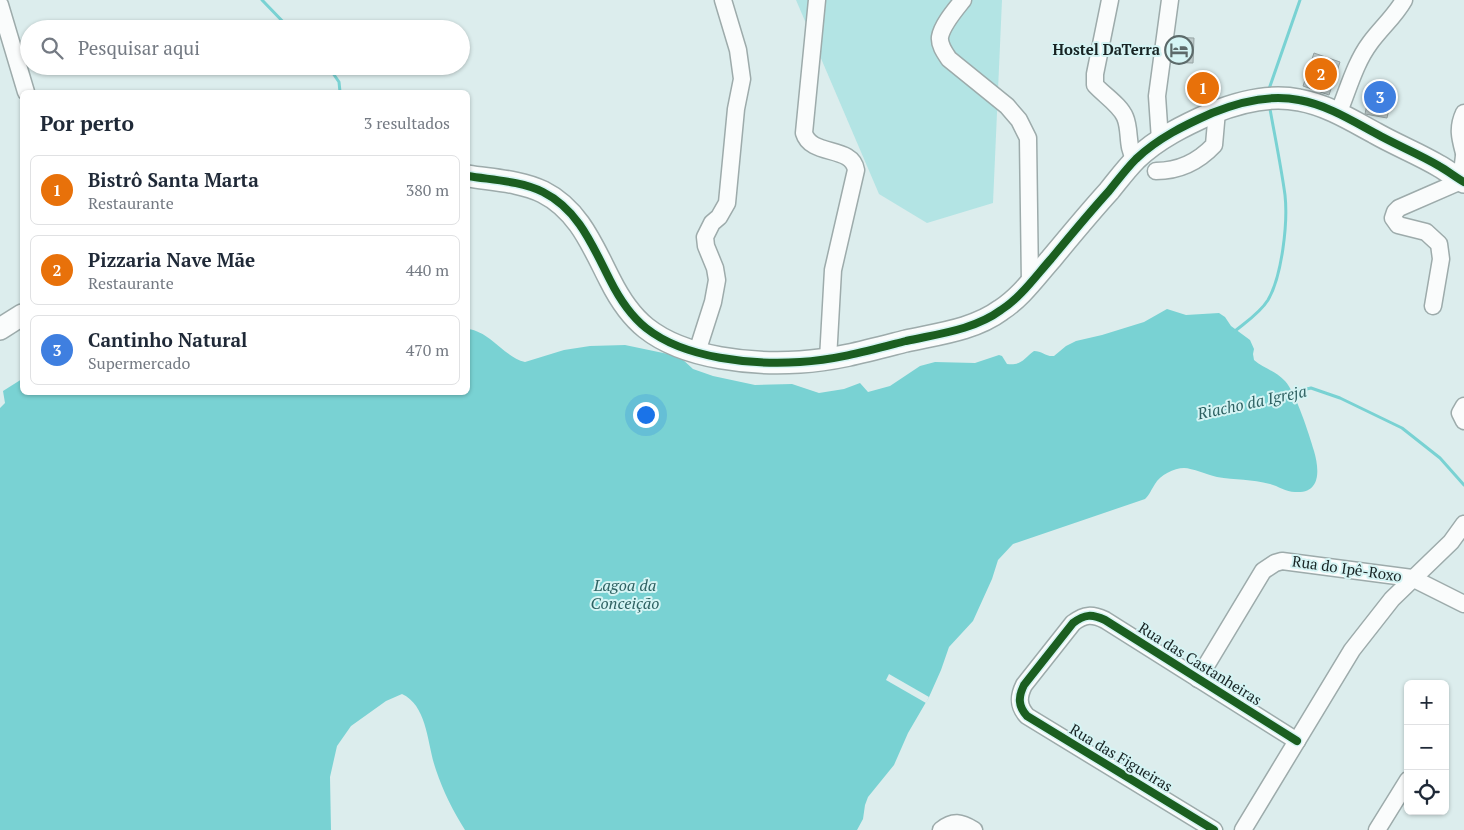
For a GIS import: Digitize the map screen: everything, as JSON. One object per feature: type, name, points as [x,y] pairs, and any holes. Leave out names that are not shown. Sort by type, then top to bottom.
[{"type":"main road","points":[[470,176],[528,186],[556,200],[569,212],[589,237],[618,294],[637,319],[647,329],[660,337],[697,352],[749,361],[772,362],[801,362],[828,359],[974,324],[991,317],[1004,309],[1030,283],[1135,160],[1160,140],[1191,122],[1217,111],[1254,100],[1276,98],[1298,100],[1338,114],[1440,166],[1462,181]]},
{"type":"main road","points":[[0,329],[20,315]]},
{"type":"street","points":[[697,352],[713,302],[717,280],[715,268],[706,246],[706,237],[712,223],[719,217],[727,204],[736,109],[742,79],[738,50],[722,0]]},
{"type":"street","points":[[817,0],[804,133],[806,139],[812,145],[850,158],[854,162],[856,170],[833,270],[828,359]]},
{"type":"street","points":[[963,0],[950,17],[940,38],[942,49],[949,59],[1007,106],[1020,120],[1028,138],[1030,283]]},
{"type":"street","points":[[1110,0],[1095,74],[1095,85],[1126,119],[1130,153],[1135,160]]},
{"type":"street","points":[[1160,140],[1157,96],[1170,0]]},
{"type":"street","points":[[1338,114],[1360,60],[1370,43],[1397,12],[1404,0]]},
{"type":"street","points":[[0,6],[20,72]]},
{"type":"street","points":[[21,75],[25,90]]},
{"type":"street","points":[[1156,171],[1181,168],[1202,157],[1214,145],[1217,111]]},
{"type":"street","points":[[1433,306],[1441,260],[1439,244],[1426,232],[1398,225],[1393,218],[1399,208],[1462,181],[1464,155],[1459,123],[1464,113]]},
{"type":"street","points":[[1464,406],[1460,416],[1464,421]]},
{"type":"street","points":[[1243,830],[1352,650],[1392,599],[1451,542],[1464,524]]},
{"type":"street","name":"Rua do Ipê-Roxo","points":[[1198,679],[1264,571],[1275,563],[1290,561],[1412,578],[1464,604]]},
{"type":"street","name":"Rua das Castanheiras","points":[[1019,704],[1019,694],[1024,685],[1073,624],[1087,614],[1095,615],[1297,741]]},
{"type":"street","name":"Rua das Figueiras","points":[[1019,704],[1027,716],[1214,830]]},
{"type":"street","points":[[1377,830],[1404,786]]},
{"type":"street","points":[[948,826],[961,823],[974,830]]},
{"type":"shaded area","points":[[796,0],[1002,0],[993,203],[927,223],[879,194]]},
{"type":"water","name":"Lagoa da Conceição","points":[[1167,309],[1186,315],[1219,313],[1225,317],[1231,326],[1250,340],[1254,349],[1254,360],[1285,381],[1298,404],[1317,465],[1314,484],[1304,492],[1292,492],[1263,482],[1217,477],[1191,469],[1180,468],[1160,478],[1145,499],[1013,544],[998,560],[992,579],[973,621],[949,647],[929,697],[908,733],[894,765],[868,797],[863,819],[857,830],[465,830],[456,816],[439,778],[422,717],[411,700],[402,694],[386,701],[351,726],[337,746],[330,777],[331,830],[0,830],[0,408],[5,403],[3,391],[20,380],[20,395],[470,395],[470,330],[491,339],[510,355],[525,362],[564,350],[590,346],[625,345],[681,358],[693,369],[713,376],[755,385],[792,384],[819,393],[844,389],[860,383],[868,392],[890,386],[920,366],[935,362],[975,363],[999,355],[1002,356],[1007,364],[1016,364],[1034,351],[1054,356],[1066,346],[1076,341],[1144,322]]},
{"type":"pier","points":[[889,674],[929,697],[926,703],[886,680]]},
{"type":"building","name":"Hostel DaTerra","points":[[1166,37],[1194,38],[1193,63],[1165,62]]},
{"type":"building","points":[[1314,53],[1340,62],[1329,95],[1303,86]]},
{"type":"building","points":[[1214,77],[1216,96],[1192,98],[1190,80]]},
{"type":"building","points":[[1370,90],[1392,94],[1390,104],[1368,100]]},
{"type":"building","points":[[1368,100],[1390,104],[1387,118],[1365,114]]},
{"type":"waterway","points":[[262,0],[281,20]]},
{"type":"waterway","points":[[1269,89],[1300,0]]},
{"type":"waterway","points":[[334,75],[339,82],[340,90]]},
{"type":"waterway","points":[[1235,331],[1257,313],[1268,300],[1277,277],[1283,249],[1286,220],[1285,195],[1270,109]]},
{"type":"waterway","name":"Riacho da Igreja","points":[[1289,393],[1311,388],[1340,398],[1402,428],[1440,458],[1464,485]]},
{"type":"cycle path","points":[[470,176],[525,185],[543,192],[556,200],[576,219],[584,230],[614,287],[635,318],[662,338],[680,347],[720,358],[781,363],[813,361],[853,354],[967,327],[990,317],[1008,305],[1028,286],[1144,151],[1192,122],[1244,102],[1288,98],[1319,105],[1424,157],[1464,182]]},
{"type":"cycle path","points":[[1214,830],[1027,716],[1024,712],[1020,701],[1024,685],[1073,623],[1089,616],[1105,620],[1297,741]]},
{"type":"place","name":"Hostel DaTerra","points":[[1179,50]]},
{"type":"place","name":"Pizzaria Nave Mãe","points":[[1321,74]]},
{"type":"place","name":"Bistrô Santa Marta","points":[[1203,88]]},
{"type":"place","name":"Cantinho Natural","points":[[1380,97]]}]
